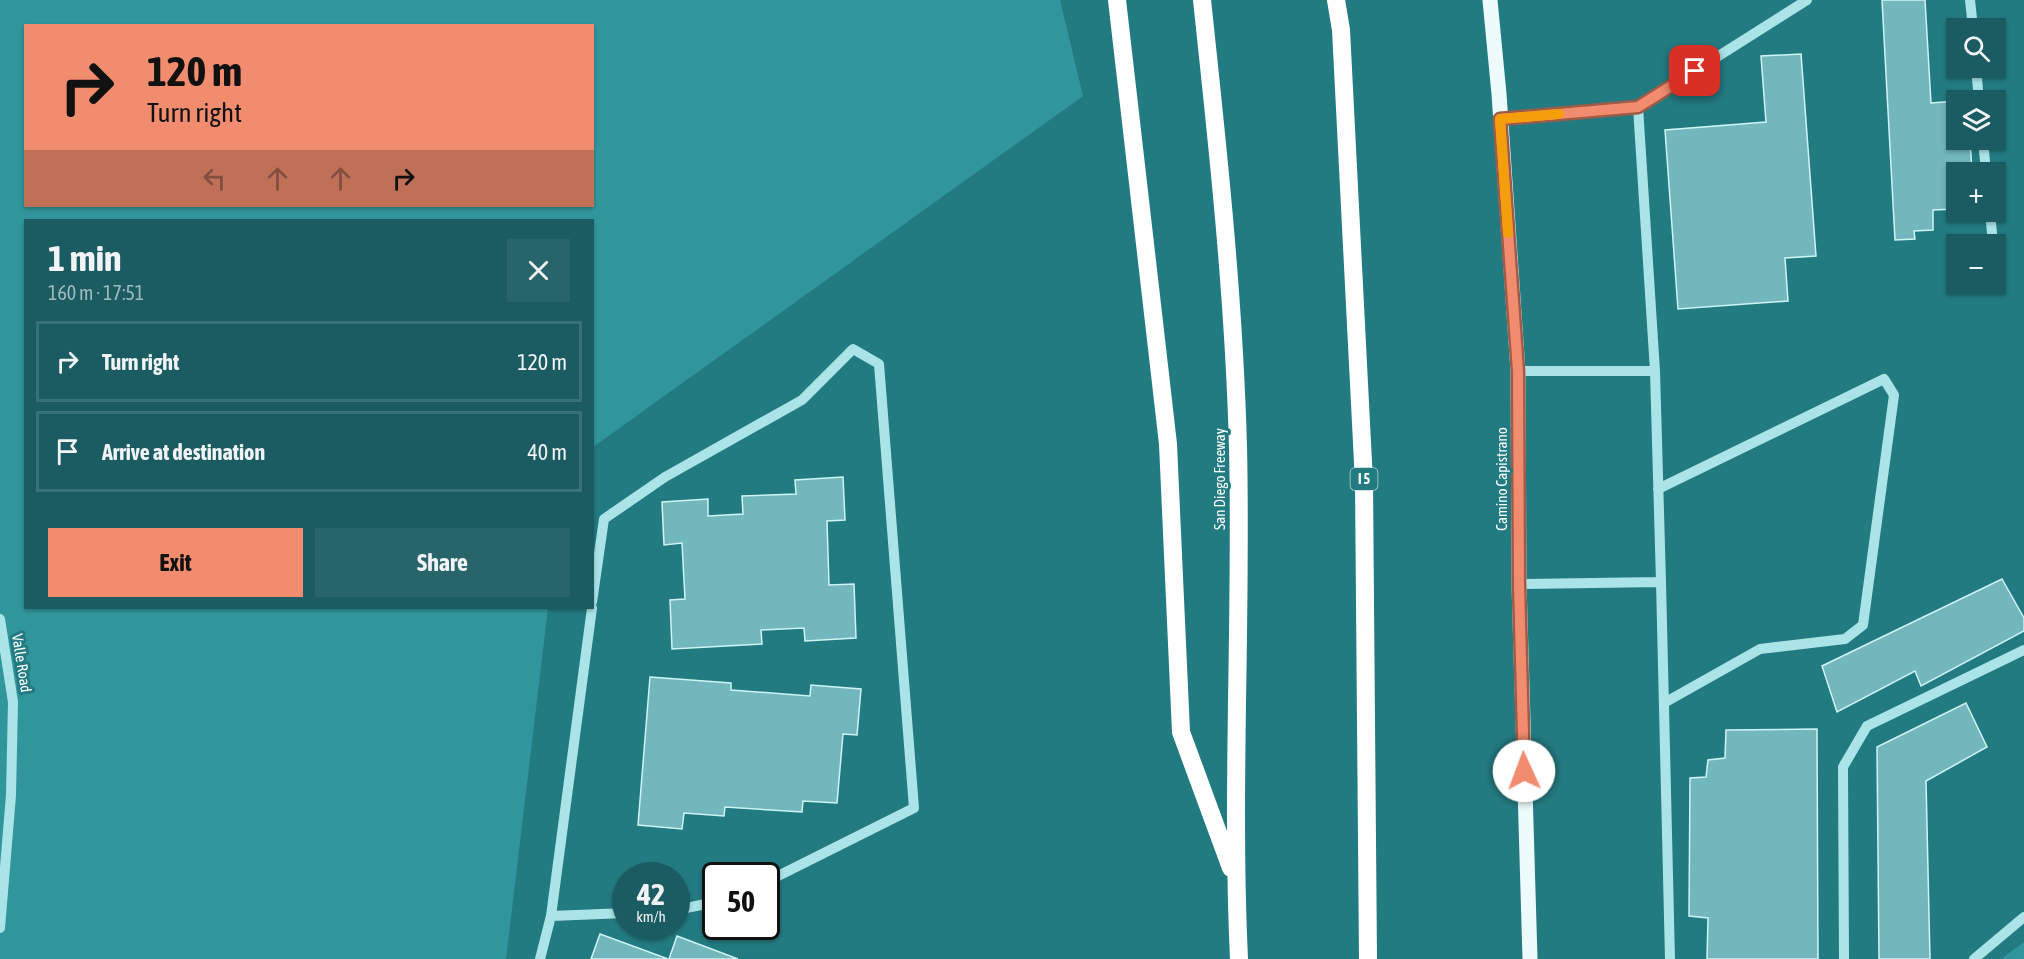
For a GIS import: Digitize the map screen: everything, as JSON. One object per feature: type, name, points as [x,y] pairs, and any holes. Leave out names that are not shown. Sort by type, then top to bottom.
[{"type":"highway","points":[[1117,0],[1168,444],[1181,732],[1235,878]]},
{"type":"highway","name":"San Diego Freeway","points":[[1202,0],[1227,257],[1238,447],[1235,878],[1239,959]]},
{"type":"highway","name":"I 5","points":[[1336,0],[1341,30],[1364,482],[1368,959]]},
{"type":"main road","name":"Camino Capistrano","points":[[1490,0],[1518,371],[1519,584],[1530,959]]},
{"type":"street","points":[[1500,119],[1638,107],[1807,0]]},
{"type":"street","points":[[1970,0],[1971,18]]},
{"type":"street","points":[[1638,107],[1655,370],[1670,959]]},
{"type":"street","points":[[594,588],[604,519],[665,477],[802,400],[853,349],[879,364],[914,808],[780,875]]},
{"type":"street","points":[[1518,371],[1655,370]]},
{"type":"street","points":[[1658,489],[1884,379],[1894,395],[1863,625],[1845,639],[1760,649],[1664,703]]},
{"type":"street","points":[[1519,584],[1661,582]]},
{"type":"street","points":[[540,959],[551,916],[592,609]]},
{"type":"street","name":"Valle Road","points":[[0,620],[13,702],[11,795],[0,928]]},
{"type":"street","points":[[1844,959],[1843,767],[1867,726],[2024,650]]},
{"type":"street","points":[[551,916],[612,914]]},
{"type":"street","points":[[1974,959],[2024,917]]},
{"type":"shaded area","points":[[0,0],[1060,0],[1083,96],[594,446],[594,219],[24,219],[24,609],[548,609],[506,959],[0,959]]},
{"type":"shaded area","points":[[2024,942],[2024,959],[2001,959]]},
{"type":"building","points":[[1882,0],[1925,0],[1931,103],[1946,102],[1946,150],[1971,150],[1971,162],[1946,162],[1946,209],[1933,210],[1933,230],[1914,231],[1915,239],[1895,240]]},
{"type":"building","points":[[1801,54],[1816,256],[1785,258],[1788,301],[1678,309],[1665,130],[1766,122],[1761,56]]},
{"type":"building","points":[[843,477],[845,520],[827,521],[829,585],[854,584],[856,638],[805,641],[804,628],[761,630],[762,644],[672,649],[670,600],[685,599],[682,543],[664,545],[662,502],[708,499],[708,516],[743,514],[742,496],[796,494],[795,480]]},
{"type":"building","points":[[2002,579],[2024,618],[2024,631],[1921,686],[1915,671],[1837,712],[1822,666]]},
{"type":"building","points":[[650,677],[731,683],[731,690],[810,696],[811,685],[861,689],[857,735],[843,734],[837,803],[803,801],[802,812],[725,807],[724,816],[684,813],[682,829],[638,825]]},
{"type":"building","points":[[1966,703],[1987,747],[1926,781],[1930,959],[1879,959],[1877,747]]},
{"type":"building","points":[[1817,729],[1818,959],[1707,959],[1708,918],[1689,916],[1690,778],[1706,777],[1708,760],[1725,758],[1726,730]]},
{"type":"building","points":[[600,934],[668,959],[591,959]]},
{"type":"building","points":[[676,940],[688,940],[738,959],[669,959]]},
{"type":"slow traffic","points":[[1508,233],[1500,119],[1559,114]]},
{"type":"route","points":[[1524,771],[1519,584],[1518,371],[1500,119],[1638,107],[1695,71]]}]
